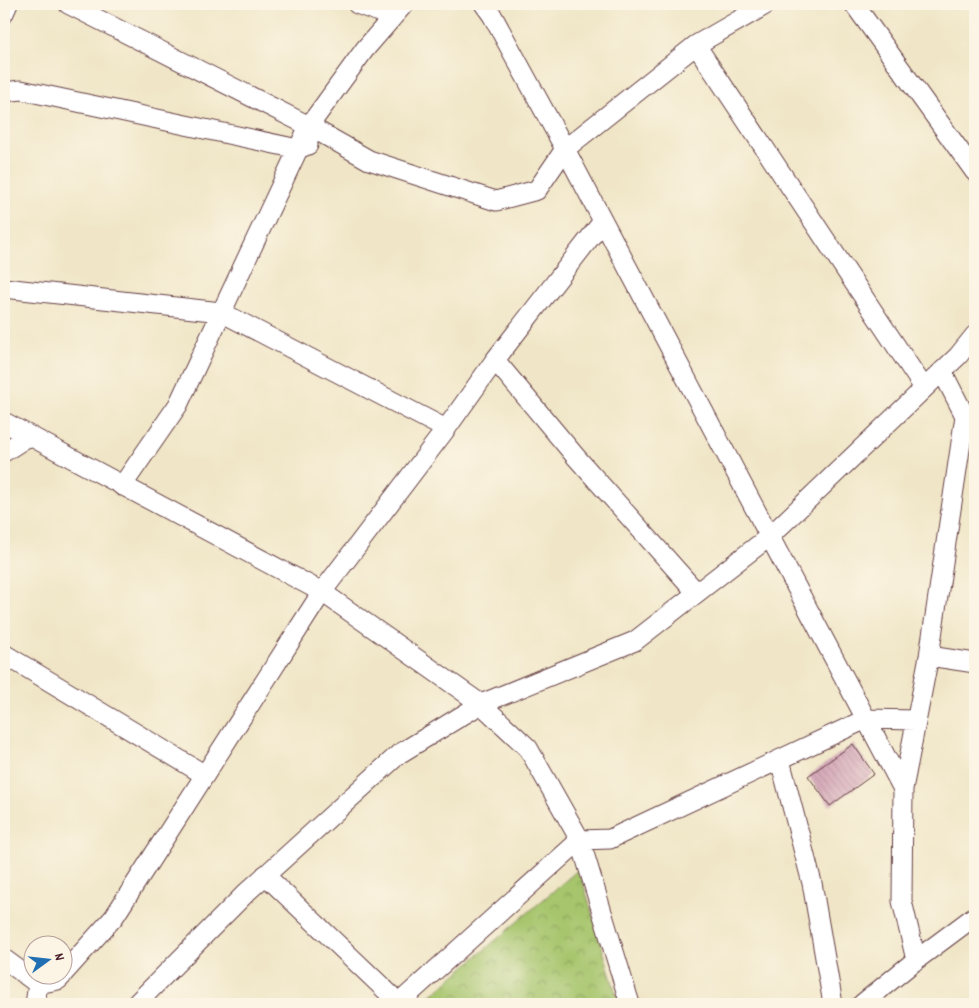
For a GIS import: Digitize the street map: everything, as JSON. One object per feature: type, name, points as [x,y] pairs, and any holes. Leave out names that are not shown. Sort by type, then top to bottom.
[{"type":"street","points":[[4,13],[8,4]]},
{"type":"street","points":[[68,4],[309,126],[369,160],[496,201],[537,190],[565,149],[696,45],[767,4]]},
{"type":"street","points":[[357,4],[398,11]]},
{"type":"street","points":[[854,4],[975,172]]},
{"type":"street","points":[[489,7],[903,789]]},
{"type":"street","points":[[122,486],[178,405],[309,126],[365,49],[398,11]]},
{"type":"street","points":[[696,45],[924,388]]},
{"type":"street","points":[[4,92],[21,90],[298,149],[330,138]]},
{"type":"street","points":[[72,964],[114,917],[322,592],[446,429],[495,360],[603,221]]},
{"type":"street","points":[[4,288],[222,312],[446,429]]},
{"type":"street","points":[[136,1004],[247,892],[399,754],[482,704],[635,640],[770,536],[958,356],[975,335]]},
{"type":"street","points":[[495,360],[576,457],[697,593]]},
{"type":"street","points":[[916,960],[902,901],[903,789],[929,656],[965,416],[942,371]]},
{"type":"street","points":[[4,422],[322,592],[482,704],[528,748],[580,840],[630,1004]]},
{"type":"street","points":[[4,452],[29,436]]},
{"type":"street","points":[[4,654],[205,775]]},
{"type":"street","points":[[929,656],[975,663]]},
{"type":"street","points":[[265,875],[400,1003],[580,840],[610,838],[866,720],[916,720]]},
{"type":"street","points":[[780,760],[812,883],[833,1004]]},
{"type":"street","points":[[862,1004],[916,960],[975,916]]},
{"type":"street","points":[[4,959],[22,972]]},
{"type":"street","points":[[35,1004],[38,986]]},
{"type":"green space","points":[[579,869],[619,1004],[421,1004]]},
{"type":"building","points":[[853,744],[874,774],[830,806],[808,776]]}]
